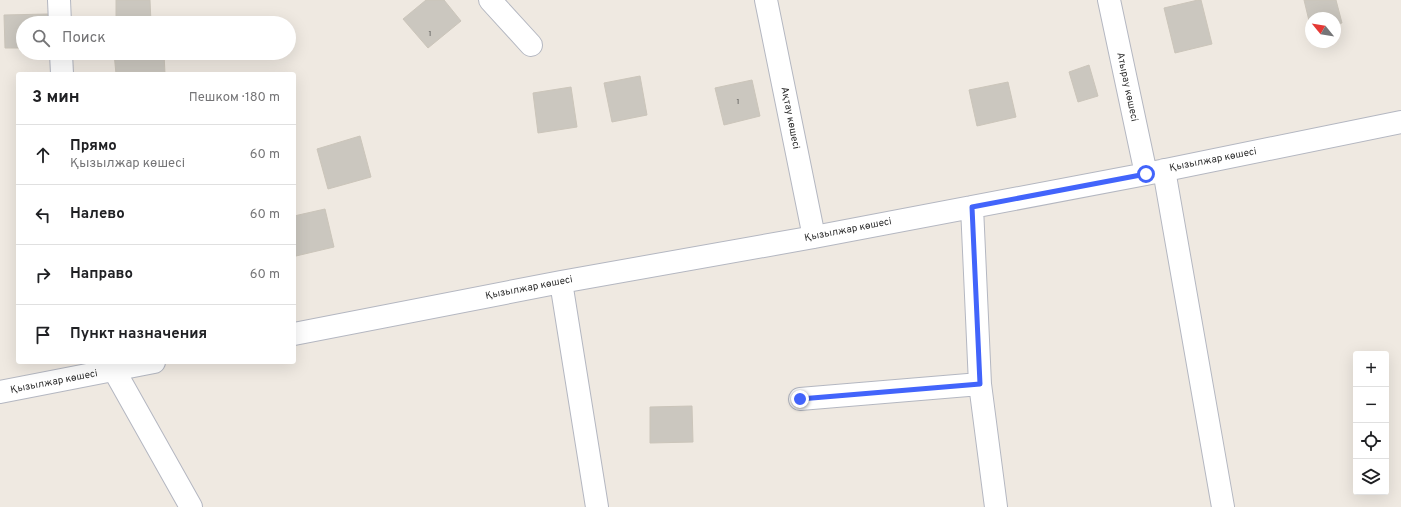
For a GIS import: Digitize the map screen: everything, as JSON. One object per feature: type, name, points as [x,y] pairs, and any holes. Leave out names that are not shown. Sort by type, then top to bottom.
[{"type":"street","points":[[58,0],[59,16]]},
{"type":"street","points":[[490,0],[531,45]]},
{"type":"street","name":"Ақтау көшесі","points":[[766,0],[814,237]]},
{"type":"street","name":"Атырау көшесі","points":[[1109,0],[1155,172],[1223,507]]},
{"type":"street","points":[[61,60],[62,72]]},
{"type":"street","name":"Қызылжар көшесі","points":[[296,334],[561,282],[814,237],[1155,172],[1401,122]]},
{"type":"street","points":[[972,207],[980,384],[996,507]]},
{"type":"street","points":[[561,282],[597,507]]},
{"type":"street","name":"Қызылжар көшесі","points":[[0,392],[77,370],[114,370],[144,364]]},
{"type":"street","points":[[114,370],[191,507]]},
{"type":"street","points":[[800,399],[980,384]]},
{"type":"building","points":[[116,0],[150,0],[151,16],[116,16]]},
{"type":"building","points":[[426,0],[444,0],[461,21],[428,48],[403,19]]},
{"type":"building","points":[[1201,0],[1212,44],[1175,53],[1164,8]]},
{"type":"building","points":[[1304,0],[1336,0],[1339,12],[1307,12]]},
{"type":"building","points":[[48,14],[48,16],[16,16],[16,48],[5,48],[4,15]]},
{"type":"building","points":[[115,60],[164,60],[165,72],[116,72]]},
{"type":"building","points":[[1089,65],[1098,96],[1078,102],[1069,72]]},
{"type":"building","points":[[640,76],[647,115],[612,122],[604,83]]},
{"type":"building","points":[[752,80],[760,116],[724,125],[715,88]]},
{"type":"building","points":[[1008,82],[1016,117],[977,126],[969,90]]},
{"type":"building","points":[[571,87],[577,127],[538,133],[533,93]]},
{"type":"building","points":[[360,136],[371,177],[328,189],[317,149]]},
{"type":"building","points":[[325,209],[334,247],[296,256],[296,216]]},
{"type":"building","points":[[692,406],[693,442],[650,443],[650,407]]},
{"type":"route","points":[[800,399],[980,384],[972,207],[1146,174]]}]
